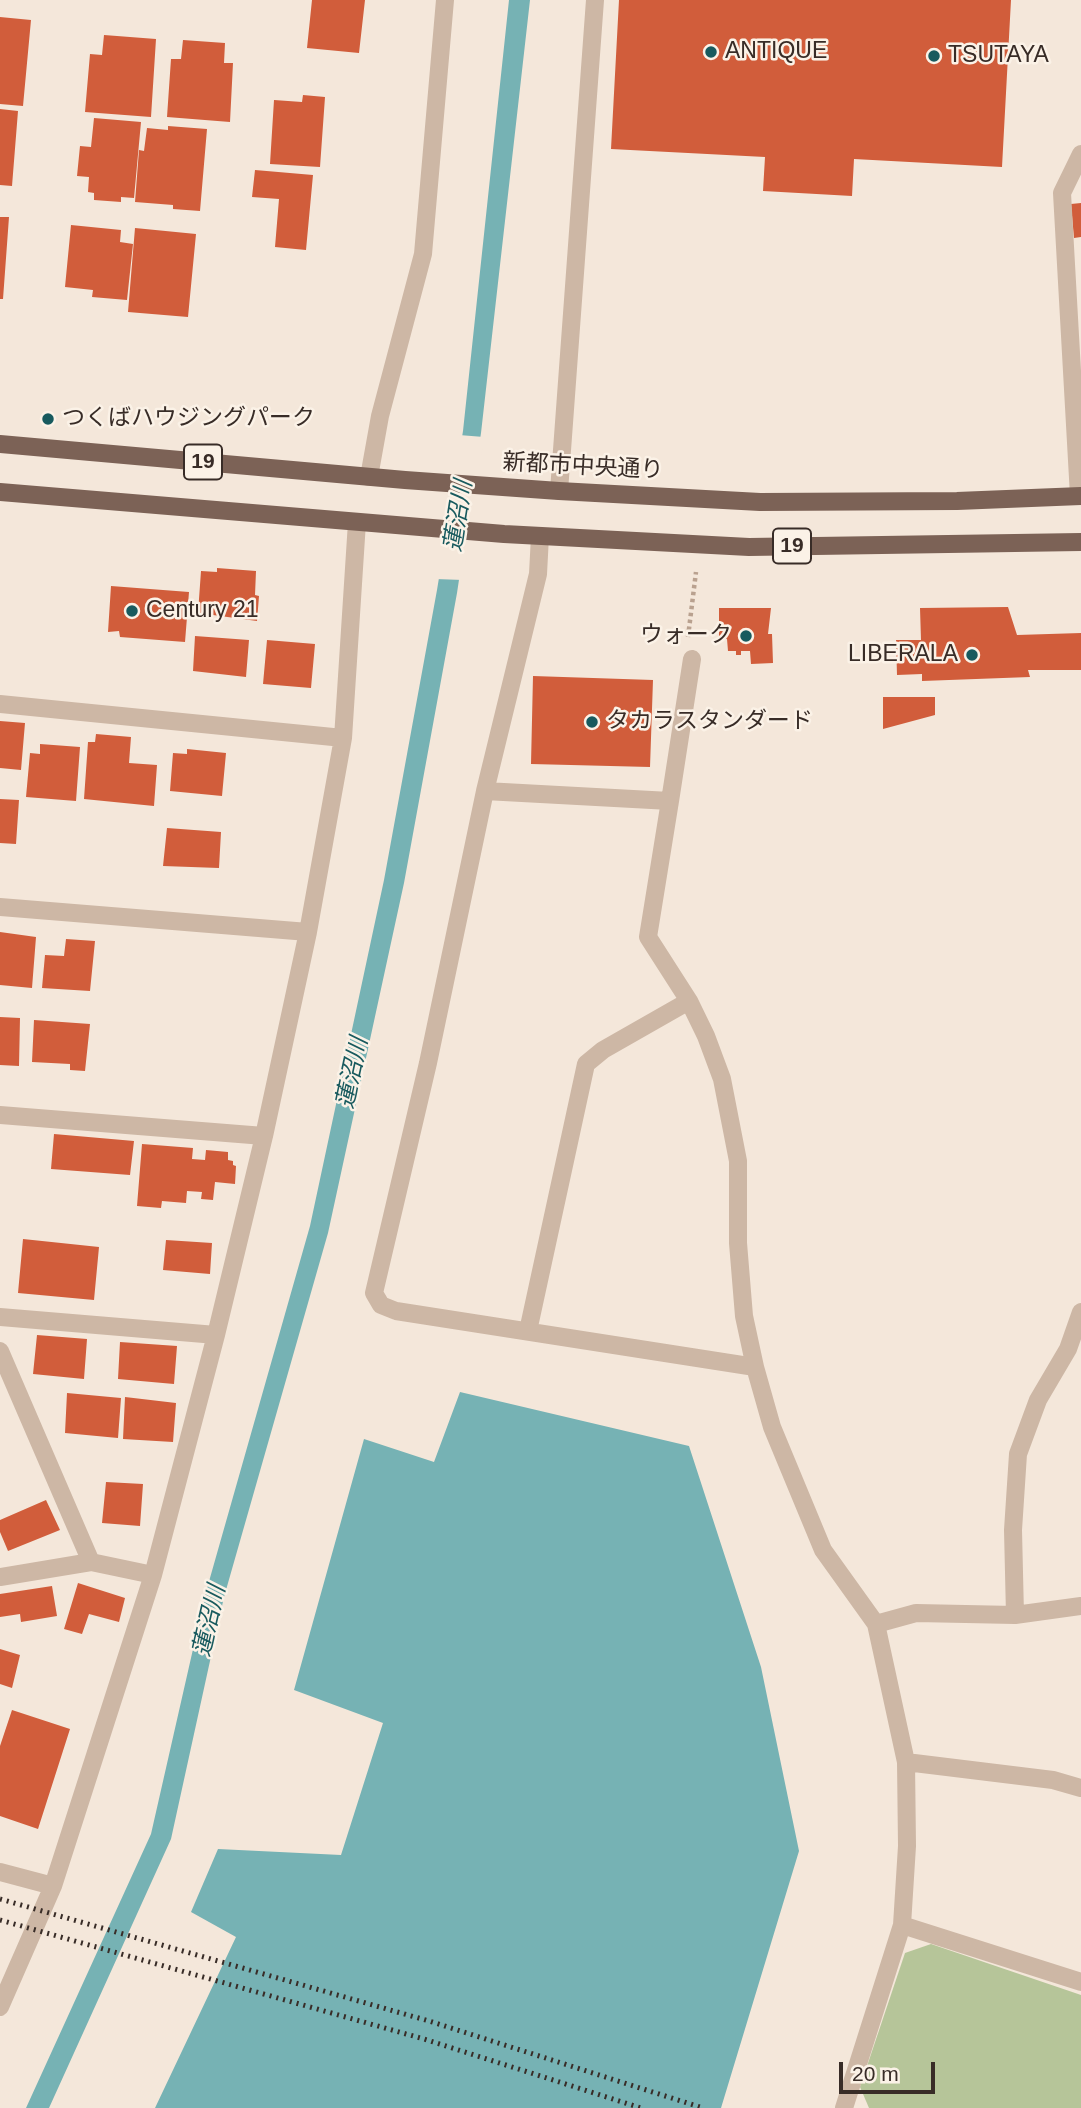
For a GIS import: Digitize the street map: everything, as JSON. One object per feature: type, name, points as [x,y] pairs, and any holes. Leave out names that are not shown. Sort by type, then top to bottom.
[{"type":"main road","name":"新都市中央通り","points":[[0,444],[505,488],[760,502],[957,501],[1080,496]]},
{"type":"main road","name":"19","points":[[0,492],[504,534],[749,547],[1081,542]]},
{"type":"street","points":[[369,477],[380,416],[423,254],[445,0]]},
{"type":"street","points":[[559,491],[595,0]]},
{"type":"street","points":[[1080,496],[1075,284],[1062,192],[1081,154]]},
{"type":"street","points":[[0,2007],[52,1886],[153,1575],[216,1335],[264,1136],[308,932],[344,738],[357,522]]},
{"type":"street","points":[[540,536],[538,575],[485,791],[428,1063],[374,1293],[381,1305],[396,1311],[755,1367]]},
{"type":"street","points":[[692,659],[648,937],[689,1002],[706,1036],[722,1079],[738,1161],[738,1243],[744,1316],[755,1367],[772,1427],[823,1550],[876,1624],[906,1762],[907,1846],[902,1925],[844,2108]]},
{"type":"street","points":[[0,704],[344,738]]},
{"type":"street","points":[[485,791],[670,801]]},
{"type":"street","points":[[0,907],[308,932]]},
{"type":"street","points":[[528,1331],[586,1064],[603,1050],[689,1002]]},
{"type":"street","points":[[0,1115],[264,1136]]},
{"type":"street","points":[[1015,1615],[1013,1530],[1018,1454],[1038,1399],[1068,1349],[1081,1312]]},
{"type":"street","points":[[0,1317],[216,1335]]},
{"type":"street","points":[[0,1351],[91,1562]]},
{"type":"street","points":[[0,1577],[91,1562],[153,1575]]},
{"type":"street","points":[[876,1624],[916,1613],[1015,1615],[1081,1606]]},
{"type":"street","points":[[906,1762],[1053,1780],[1081,1788]]},
{"type":"street","points":[[0,1872],[52,1886]]},
{"type":"street","points":[[902,1925],[1081,1982]]},
{"type":"path","points":[[692,659],[688,639],[696,572]]},
{"type":"green space","points":[[931,1944],[1081,1995],[1081,2108],[869,2108],[860,2087],[905,1953]]},
{"type":"water","name":"蓮沼川","points":[[509,0],[530,0],[481,433],[457,593],[404,883],[328,1233],[224,1597],[171,1839],[49,2108],[26,2108],[151,1834],[206,1592],[310,1226],[384,880],[463,431]]},
{"type":"water","points":[[460,1392],[689,1446],[761,1667],[799,1851],[721,2108],[155,2108],[236,1937],[191,1912],[218,1849],[341,1855],[383,1723],[294,1690],[364,1439],[434,1462]]},
{"type":"pier","points":[[459,435],[484,437],[463,580],[435,579]]},
{"type":"building","points":[[312,0],[365,0],[359,53],[307,48]]},
{"type":"building","points":[[619,0],[1011,0],[1002,167],[854,159],[852,196],[763,191],[765,157],[611,149]]},
{"type":"building","points":[[0,17],[31,20],[23,106],[0,104]]},
{"type":"building","points":[[104,35],[156,39],[151,117],[85,112],[90,54],[102,55]]},
{"type":"building","points":[[183,40],[225,43],[224,63],[233,63],[230,122],[167,117],[171,59],[181,59]]},
{"type":"building","points":[[303,95],[325,97],[320,167],[270,164],[274,100],[302,102]]},
{"type":"building","points":[[0,109],[18,111],[12,186],[0,185]]},
{"type":"building","points":[[94,118],[141,122],[134,198],[121,197],[121,202],[94,200],[94,193],[88,192],[89,177],[77,176],[80,146],[91,147]]},
{"type":"building","points":[[168,126],[207,129],[200,211],[173,209],[173,205],[135,202],[139,150],[144,151],[147,128],[168,130]]},
{"type":"building","points":[[255,170],[313,175],[306,250],[275,247],[279,199],[252,197]]},
{"type":"building","points":[[1081,203],[1081,237],[1074,238],[1071,204]]},
{"type":"building","points":[[0,217],[9,217],[3,299],[0,299]]},
{"type":"building","points":[[71,225],[121,230],[120,242],[133,244],[127,300],[92,297],[93,290],[65,287]]},
{"type":"building","points":[[135,228],[196,234],[188,317],[128,312]]},
{"type":"building","points":[[217,568],[256,571],[255,595],[259,596],[257,621],[198,613],[201,571],[217,572]]},
{"type":"building","points":[[111,586],[189,592],[185,642],[120,637],[119,631],[108,632]]},
{"type":"building","name":"LIBERALA","points":[[1008,607],[1017,635],[1081,633],[1081,670],[1028,670],[1030,677],[922,681],[922,674],[897,675],[896,640],[921,640],[920,608]]},
{"type":"building","name":"ウォーク","points":[[719,608],[771,608],[768,634],[772,634],[773,663],[751,664],[750,651],[741,651],[741,655],[736,655],[736,651],[728,651],[727,639],[719,639]]},
{"type":"building","points":[[195,636],[249,640],[246,677],[193,671]]},
{"type":"building","points":[[267,640],[315,644],[311,688],[263,684]]},
{"type":"building","name":"タカラスタンダード","points":[[533,676],[653,680],[650,767],[531,764]]},
{"type":"building","points":[[883,697],[935,697],[935,715],[883,729]]},
{"type":"building","points":[[0,721],[25,723],[21,770],[0,768]]},
{"type":"building","points":[[96,734],[131,737],[129,763],[157,765],[154,806],[84,799],[88,742],[95,742]]},
{"type":"building","points":[[40,744],[80,747],[76,801],[26,797],[30,753],[40,754]]},
{"type":"building","points":[[187,749],[226,753],[222,796],[170,791],[173,753],[187,754]]},
{"type":"building","points":[[0,799],[19,800],[16,844],[0,843]]},
{"type":"building","points":[[167,828],[221,832],[219,868],[163,866]]},
{"type":"building","points":[[0,932],[36,937],[32,988],[0,985]]},
{"type":"building","points":[[66,939],[95,941],[90,991],[42,988],[45,955],[64,956]]},
{"type":"building","points":[[0,1017],[20,1018],[19,1066],[0,1065]]},
{"type":"building","points":[[34,1020],[90,1024],[85,1071],[70,1070],[70,1064],[32,1062]]},
{"type":"building","points":[[54,1134],[134,1141],[130,1175],[51,1169]]},
{"type":"building","points":[[142,1144],[193,1148],[192,1159],[205,1160],[206,1150],[228,1152],[228,1160],[233,1161],[236,1166],[235,1184],[215,1182],[213,1200],[201,1199],[202,1192],[187,1191],[186,1203],[162,1201],[161,1208],[137,1206]]},
{"type":"building","points":[[23,1239],[99,1247],[94,1300],[18,1293]]},
{"type":"building","points":[[166,1240],[212,1243],[210,1274],[163,1270]]},
{"type":"building","points":[[37,1335],[87,1339],[84,1379],[33,1374]]},
{"type":"building","points":[[120,1342],[177,1346],[174,1384],[118,1379]]},
{"type":"building","points":[[67,1393],[121,1398],[118,1438],[65,1433]]},
{"type":"building","points":[[125,1397],[176,1403],[173,1442],[123,1439]]},
{"type":"building","points":[[106,1482],[143,1484],[140,1526],[102,1523]]},
{"type":"building","points":[[46,1500],[60,1530],[8,1551],[0,1532],[0,1520]]},
{"type":"building","points":[[78,1583],[125,1598],[119,1622],[89,1614],[82,1634],[64,1629]]},
{"type":"building","points":[[52,1586],[57,1616],[21,1622],[20,1614],[0,1617],[0,1594]]},
{"type":"building","points":[[0,1649],[20,1655],[12,1688],[0,1684]]},
{"type":"building","points":[[12,1710],[70,1729],[38,1829],[0,1816],[0,1746]]},
{"type":"railway","points":[[0,1899],[429,2021],[703,2108]]},
{"type":"railway","points":[[0,1920],[424,2039],[641,2108]]},
{"type":"place","name":"ANTIQUE","points":[[711,52]]},
{"type":"place","name":"TSUTAYA","points":[[934,56]]},
{"type":"place","name":"つくばハウジングパーク","points":[[48,419]]},
{"type":"place","name":"Century 21","points":[[132,611]]},
{"type":"place","name":"ウォーク","points":[[746,636]]},
{"type":"place","name":"LIBERALA","points":[[972,655]]},
{"type":"place","name":"タカラスタンダード","points":[[592,722]]}]
